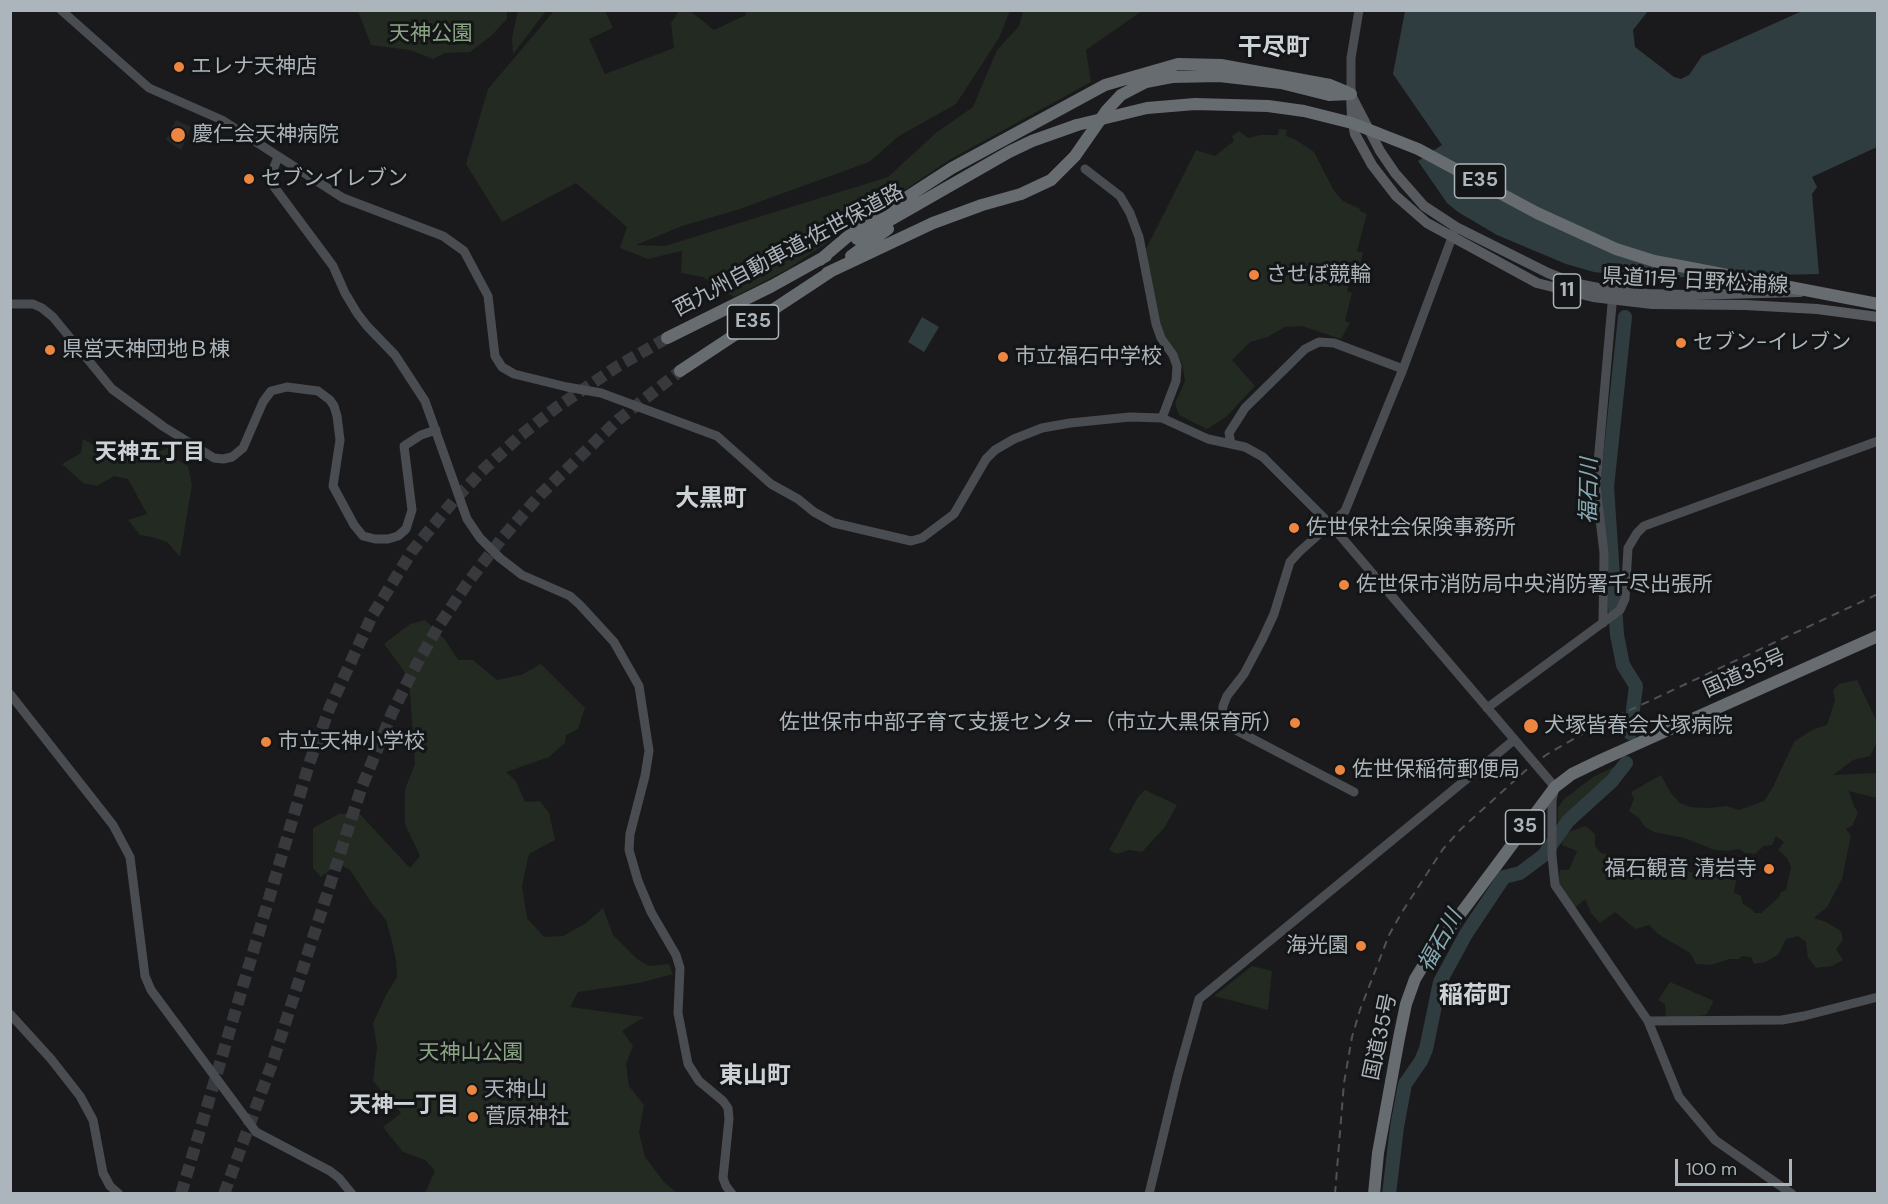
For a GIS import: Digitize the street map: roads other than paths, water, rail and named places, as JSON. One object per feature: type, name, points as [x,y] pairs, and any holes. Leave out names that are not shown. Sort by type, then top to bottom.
[{"type":"highway","points":[[820,260],[853,232],[952,168],[1105,85],[1178,64],[1221,65],[1330,85],[1351,94]]},
{"type":"highway","points":[[827,273],[933,224],[982,205],[1021,194],[1051,180],[1075,156],[1107,110],[1121,95],[1146,82],[1172,77],[1219,76],[1281,83],[1329,95],[1351,94]]},
{"type":"highway","name":"西九州自動車道;佐世保道路","points":[[667,338],[772,286],[1032,141],[1077,125],[1147,108],[1195,104],[1268,106],[1304,111],[1352,123],[1418,149],[1537,213],[1616,249],[1682,267],[1878,304]]},
{"type":"highway","name":"西九州自動車道;佐世保道路","points":[[680,371],[827,273],[930,198]]},
{"type":"highway","name":"国道35号","points":[[1374,1194],[1378,1153],[1399,1038],[1415,979],[1429,956],[1555,787],[1572,774],[1601,760],[1878,636]]},
{"type":"main road","name":"県道11号 日野松浦線","points":[[1351,94],[1380,151],[1395,173],[1424,206],[1456,227],[1548,273],[1614,296],[1652,304],[1745,305],[1817,309],[1878,317]]},
{"type":"main road","name":"県道11号 日野松浦線","points":[[1351,94],[1355,134],[1372,165],[1396,196],[1427,224],[1537,283],[1566,291],[1614,296],[1815,292],[1878,298]]},
{"type":"street","points":[[61,10],[149,88],[222,120],[343,198],[443,236],[464,251],[488,296],[495,356],[502,367],[525,377],[601,393],[717,436],[771,484],[798,499],[814,513],[834,523],[911,541],[922,538],[954,514],[986,459],[995,450],[1014,439],[1042,428],[1070,423],[1130,417],[1162,418],[1208,439],[1245,447],[1263,457],[1331,525],[1555,787],[1552,800],[1552,855],[1555,885],[1648,1021],[1679,1097],[1715,1140],[1791,1194]]},
{"type":"street","points":[[1351,94],[1352,58],[1359,10]]},
{"type":"street","points":[[278,157],[271,176],[272,184],[333,266],[357,313],[406,370],[425,400],[467,519],[480,538],[500,558],[522,574],[570,596],[580,605],[614,642],[639,686],[649,751],[630,834],[629,850],[638,881],[651,912],[680,968],[678,1013],[688,1064],[699,1081],[728,1108],[723,1178],[732,1194]]},
{"type":"street","points":[[1085,170],[1120,196],[1130,213],[1138,237],[1156,324],[1177,366],[1176,381],[1162,418]]},
{"type":"street","points":[[1354,792],[1228,726],[1223,716],[1223,706],[1227,696],[1244,674],[1274,614],[1290,562],[1345,511],[1403,369],[1456,227]]},
{"type":"street","points":[[1604,623],[1604,554],[1596,486],[1614,296]]},
{"type":"street","points":[[10,304],[33,304],[53,316],[112,389],[164,427],[214,458],[232,457],[243,448],[263,402],[271,391],[287,387],[318,391],[330,400],[337,416],[340,440],[333,486],[354,525],[363,536],[388,539],[398,536],[406,529],[412,510],[404,446],[421,435],[436,430]]},
{"type":"street","points":[[1231,444],[1229,433],[1245,408],[1305,349],[1319,342],[1334,343],[1403,369]]},
{"type":"street","points":[[1487,708],[1620,610],[1625,599],[1628,548],[1644,526],[1878,441]]},
{"type":"street","points":[[10,694],[113,825],[130,857],[145,976],[151,990],[256,1132],[330,1171],[352,1194]]},
{"type":"street","points":[[1149,1194],[1199,999],[1514,740]]},
{"type":"street","points":[[1648,1021],[1782,1020],[1878,997]]},
{"type":"street","points":[[10,1014],[51,1059],[80,1096],[93,1120],[103,1173],[110,1186],[119,1194]]},
{"type":"waterway","name":"福石川","points":[[1625,317],[1607,487],[1617,635],[1623,665],[1636,686],[1630,733]]},
{"type":"waterway","name":"福石川","points":[[1389,1194],[1405,1084],[1421,1061],[1426,1049],[1440,982],[1466,934],[1504,877],[1520,873],[1544,855],[1568,821],[1612,781],[1626,763]]},
{"type":"tunnel","points":[[181,1194],[309,764],[330,707],[372,616],[412,551],[456,498],[485,468],[557,407],[618,366],[667,338]]},
{"type":"tunnel","points":[[224,1194],[273,1061],[361,789],[392,713],[413,671],[438,627],[466,585],[503,537],[540,495],[618,420],[680,371]]},
{"type":"railway","points":[[1335,1194],[1344,1083],[1352,1037],[1360,1010],[1389,935],[1443,849],[1461,829],[1525,771],[1546,755],[1594,727],[1878,594]]},
{"type":"place","name":"エレナ天神店","points":[[179,67]]},
{"type":"place","name":"慶仁会天神病院","points":[[178,135]]},
{"type":"place","name":"セブンイレブン","points":[[249,179]]},
{"type":"place","name":"させぼ競輪","points":[[1254,275]]},
{"type":"place","name":"セブン-イレブン","points":[[1681,343]]},
{"type":"place","name":"県営天神団地Ｂ棟","points":[[50,350]]},
{"type":"place","name":"市立福石中学校","points":[[1003,357]]},
{"type":"place","name":"佐世保社会保険事務所","points":[[1294,528]]},
{"type":"place","name":"佐世保市消防局中央消防署千尽出張所","points":[[1344,585]]},
{"type":"place","name":"佐世保市中部子育て支援センター（市立大黒保育所）","points":[[1295,723]]},
{"type":"place","name":"犬塚皆春会犬塚病院","points":[[1531,726]]},
{"type":"place","name":"市立天神小学校","points":[[266,742]]},
{"type":"place","name":"佐世保稲荷郵便局","points":[[1340,770]]},
{"type":"place","name":"福石観音 清岩寺","points":[[1769,869]]},
{"type":"place","name":"海光園","points":[[1361,946]]},
{"type":"place","name":"天神山","points":[[472,1090]]},
{"type":"place","name":"菅原神社","points":[[473,1117]]},
{"type":"district","name":"干尽町","points":[[1274,49]]},
{"type":"district","name":"天神五丁目","points":[[150,453]]},
{"type":"district","name":"大黒町","points":[[711,500]]},
{"type":"district","name":"稲荷町","points":[[1475,997]]},
{"type":"district","name":"東山町","points":[[755,1077]]},
{"type":"district","name":"天神一丁目","points":[[404,1106]]},
{"type":"park label","name":"天神公園","points":[[431,34]]},
{"type":"park label","name":"天神山公園","points":[[471,1053]]}]
